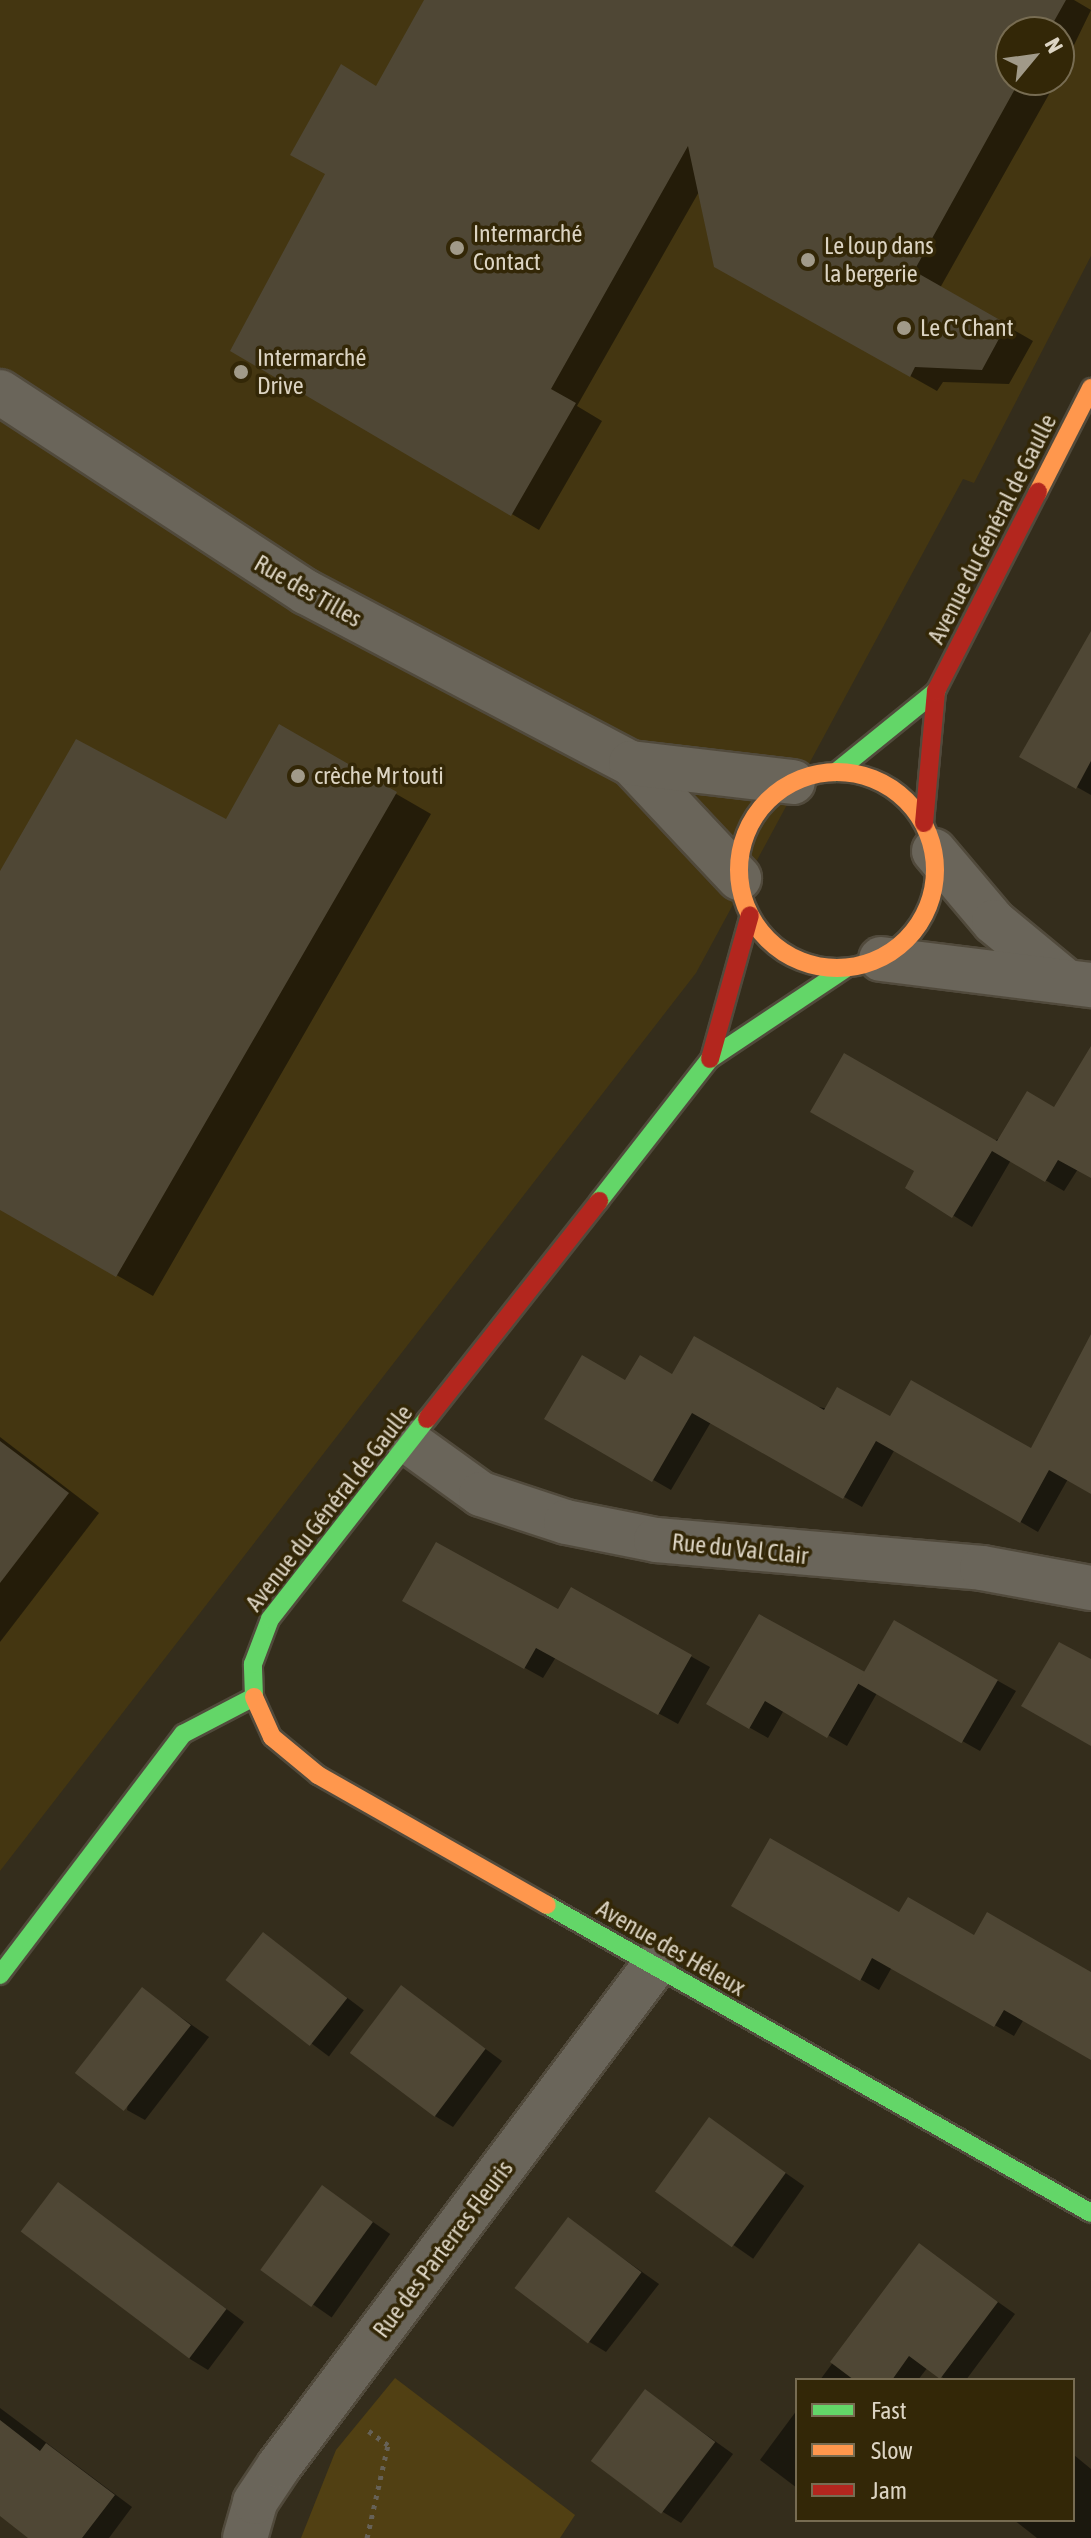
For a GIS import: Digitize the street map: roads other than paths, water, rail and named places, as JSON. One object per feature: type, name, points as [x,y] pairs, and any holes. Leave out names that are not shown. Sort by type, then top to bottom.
[{"type":"street","name":"Avenue du Général de Gaulle","points":[[836,772],[936,691],[1091,388]]},
{"type":"street","name":"Rue des Tilles","points":[[0,392],[306,592],[631,763],[793,782]]},
{"type":"street","name":"Avenue du Général de Gaulle","points":[[929,837],[936,691]]},
{"type":"street","name":"Rue des Tilles","points":[[631,763],[744,896]]},
{"type":"street","points":[[836,772],[884,784],[994,922],[1077,982],[863,964],[784,953],[744,896],[757,813],[793,782],[836,772]]},
{"type":"street","points":[[863,964],[920,925],[932,899],[929,837]]},
{"type":"street","name":"Avenue du Général de Gaulle","points":[[710,1059],[744,896]]},
{"type":"street","name":"Avenue du Général de Gaulle","points":[[254,1697],[253,1664],[270,1619],[710,1059],[863,964]]},
{"type":"street","name":"Rue du Val Clair","points":[[409,1442],[481,1494],[566,1522],[656,1540],[982,1568],[1091,1588]]},
{"type":"street","points":[[0,1975],[183,1734],[254,1697]]},
{"type":"street","name":"Avenue des Héleux","points":[[254,1697],[272,1737],[318,1775],[1091,2213]]},
{"type":"street","name":"Rue des Parterres Fleuris","points":[[245,2538],[255,2502],[654,1966]]},
{"type":"place","name":"Intermarché Contact","points":[[457,248]]},
{"type":"place","name":"Le loup dans la bergerie","points":[[808,260]]},
{"type":"place","name":"Le C' Chant","points":[[904,328]]},
{"type":"place","name":"Intermarché Drive","points":[[241,372]]},
{"type":"place","name":"crèche Mr touti","points":[[298,776]]}]
